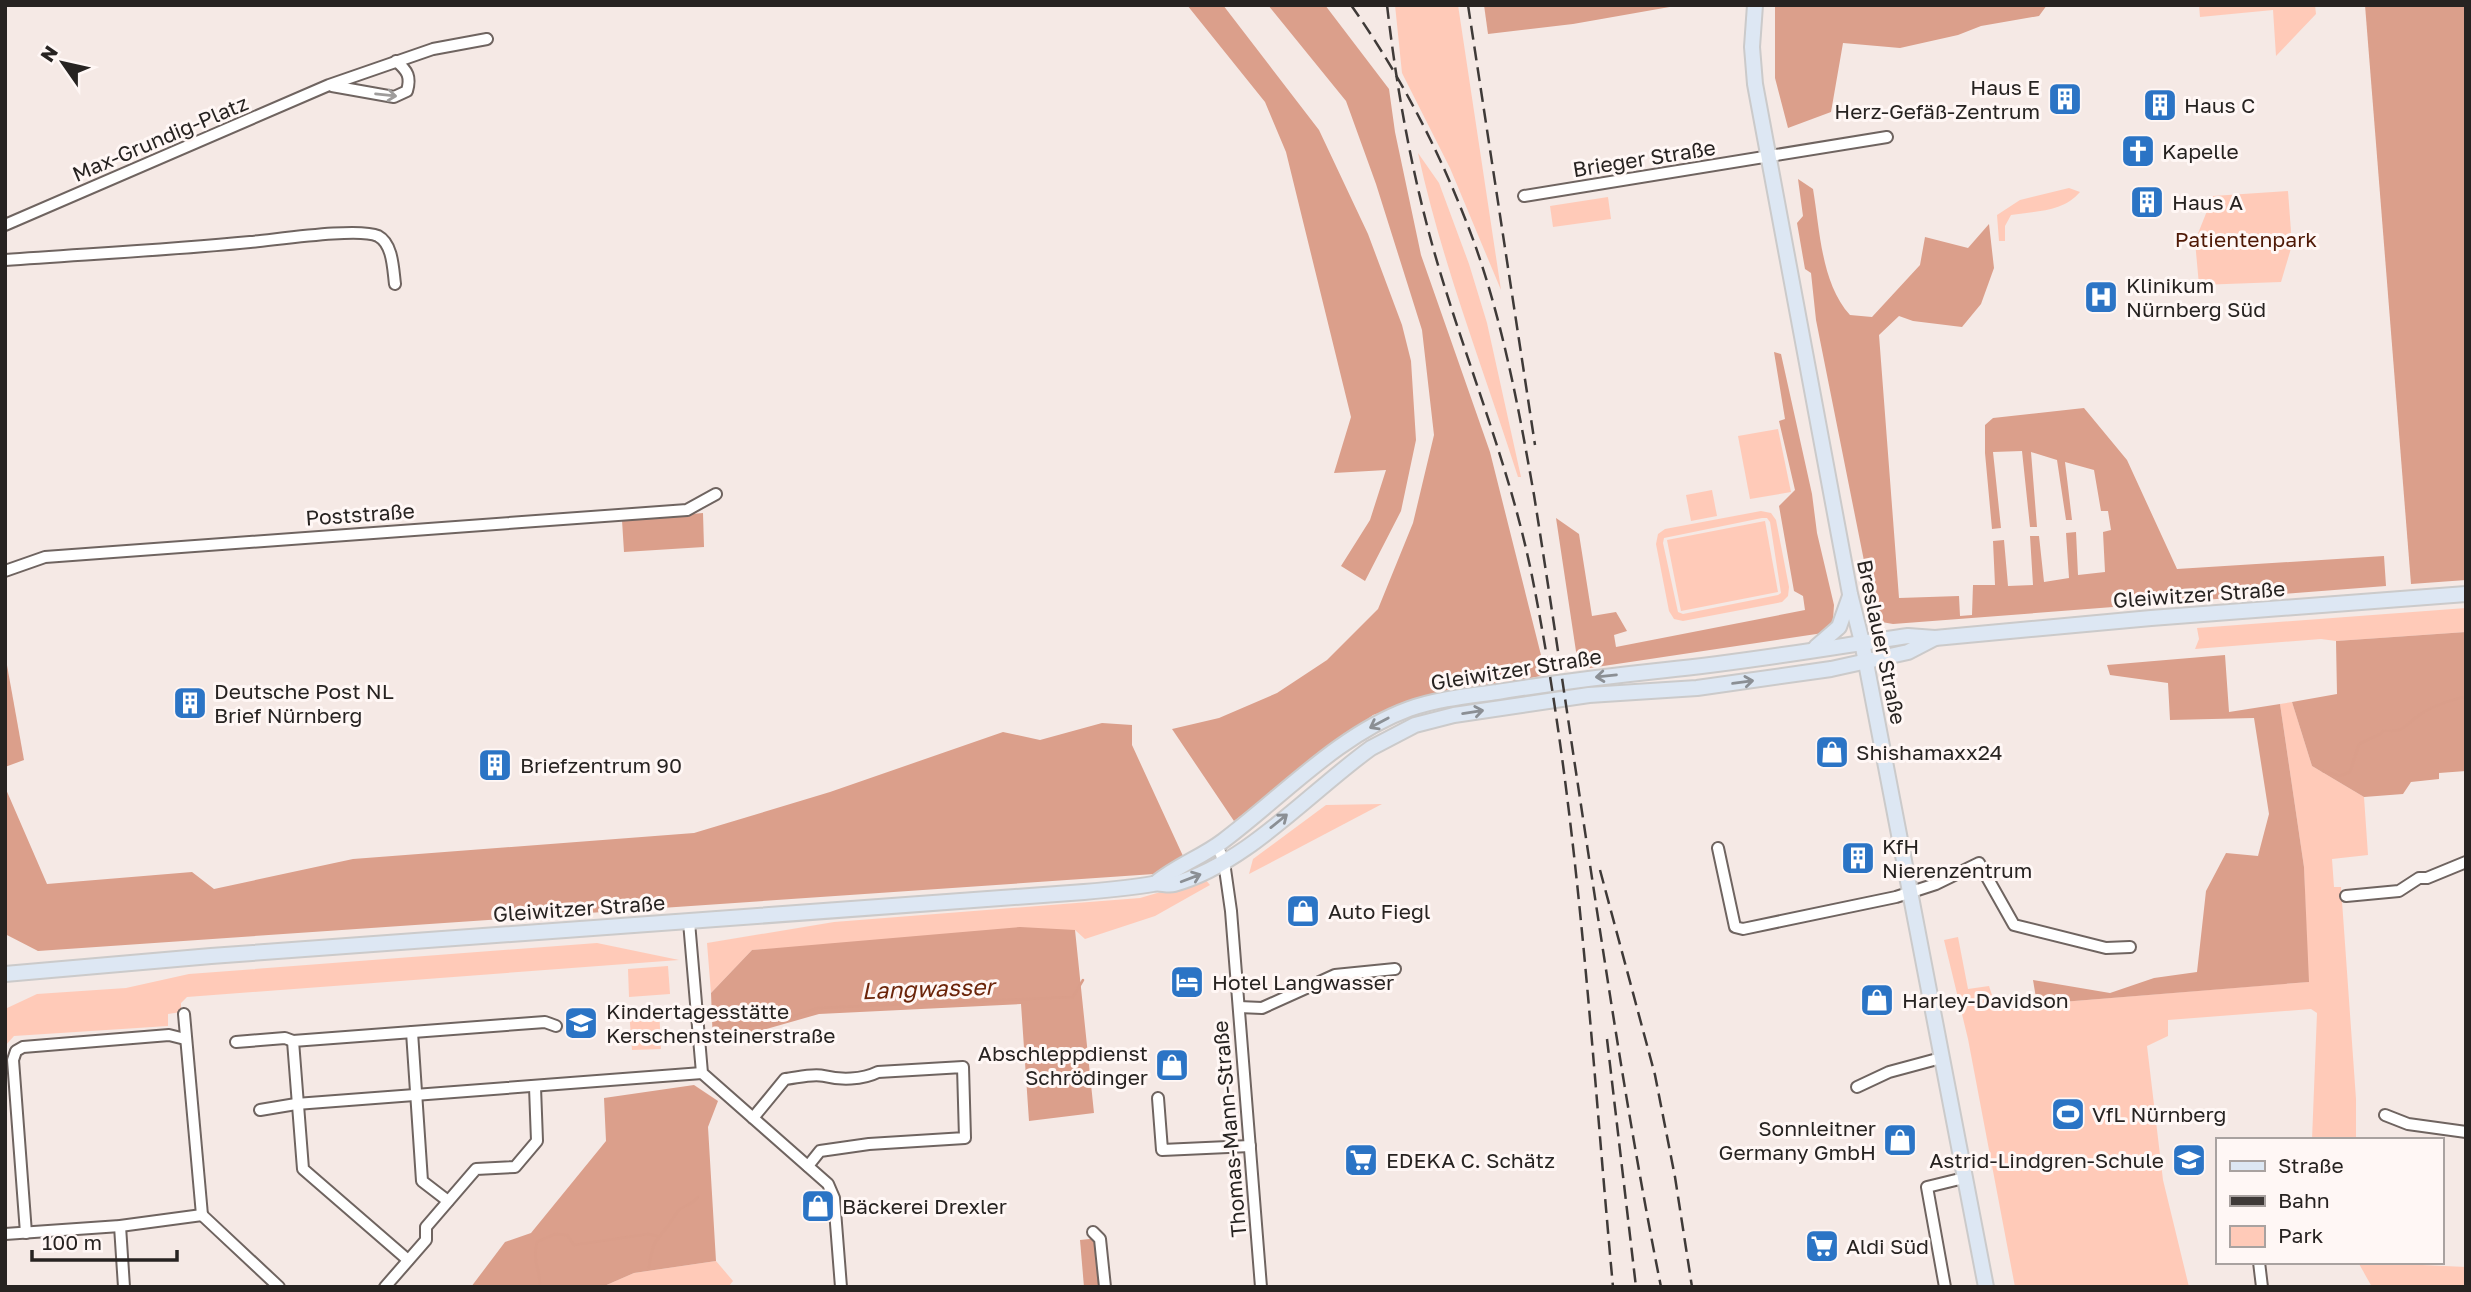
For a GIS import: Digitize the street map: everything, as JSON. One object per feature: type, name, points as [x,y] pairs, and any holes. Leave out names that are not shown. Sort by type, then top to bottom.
[{"type":"main road","name":"Breslauer Straße","points":[[1755,5],[1752,57],[1769,156],[1850,594],[1866,662],[1986,1287]]},
{"type":"main road","points":[[1812,650],[1837,631],[1850,594]]},
{"type":"main road","name":"Gleiwitzer Straße","points":[[1156,883],[1166,874],[1217,845],[1352,739],[1382,721],[1416,707],[1588,678],[1908,636],[1935,638],[2466,594]]},
{"type":"main road","name":"Gleiwitzer Straße","points":[[5,974],[224,955],[1126,888],[1156,883],[1169,885],[1224,862],[1245,849],[1371,748],[1422,722],[1569,697],[1698,688],[1866,662],[1908,652],[1935,638]]},
{"type":"street","name":"Max-Grundig-Platz","points":[[5,225],[329,85],[433,49],[487,39]]},
{"type":"street","points":[[329,85],[397,97],[407,91],[410,80],[401,60]]},
{"type":"street","name":"Brieger Straße","points":[[1524,196],[1887,137]]},
{"type":"street","points":[[5,260],[370,233],[381,237],[388,246],[395,284]]},
{"type":"street","name":"Poststraße","points":[[5,570],[45,556],[687,510],[716,494]]},
{"type":"street","name":"Thomas-Mann-Straße","points":[[1217,845],[1224,862],[1239,1007],[1261,1287]]},
{"type":"street","points":[[1718,848],[1735,928],[1743,929],[1911,892],[1942,882],[1979,863],[2014,925],[2106,948],[2130,947]]},
{"type":"street","points":[[2346,896],[2399,891],[2419,878],[2427,878],[2466,862]]},
{"type":"street","points":[[689,922],[702,1073],[828,1184],[834,1198],[841,1287]]},
{"type":"street","points":[[1239,1007],[1262,1007],[1335,975],[1395,969]]},
{"type":"street","points":[[184,1014],[202,1215],[279,1287]]},
{"type":"street","points":[[236,1042],[285,1038],[293,1041],[545,1022],[556,1026]]},
{"type":"street","points":[[412,1032],[422,1181],[448,1201]]},
{"type":"street","points":[[26,1233],[13,1060],[16,1051],[23,1047],[169,1035],[186,1039]]},
{"type":"street","points":[[293,1041],[303,1169],[408,1260]]},
{"type":"street","points":[[1857,1087],[1889,1072],[1941,1058]]},
{"type":"street","points":[[753,1118],[785,1079],[823,1075],[831,1079],[870,1076],[878,1072],[963,1067],[965,1138],[869,1144],[820,1151],[808,1166]]},
{"type":"street","points":[[260,1110],[296,1104],[702,1073]]},
{"type":"street","points":[[385,1287],[426,1240],[426,1227],[476,1169],[515,1167],[537,1141],[535,1087]]},
{"type":"street","points":[[1158,1098],[1162,1150],[1250,1146]]},
{"type":"street","points":[[2385,1115],[2408,1124],[2466,1132]]},
{"type":"street","points":[[1945,1287],[1927,1187],[1964,1178]]},
{"type":"street","points":[[5,1234],[120,1226],[202,1215]]},
{"type":"street","points":[[120,1226],[124,1287]]},
{"type":"street","points":[[1093,1232],[1100,1239],[1105,1287]]},
{"type":"street","points":[[2259,1264],[2262,1287]]},
{"type":"green space","points":[[1395,5],[1458,5],[1501,290],[1450,168],[1402,73]]},
{"type":"green space","points":[[2199,5],[2315,5],[2316,14],[2276,56],[2273,10],[2200,17]]},
{"type":"green space","points":[[1418,153],[1439,183],[1469,264],[1487,323],[1521,477],[1518,477],[1451,276]]},
{"type":"green space","points":[[2069,188],[2080,192],[2066,203],[2048,210],[2011,215],[2005,226],[2005,241],[1999,241],[1997,215],[2020,200]]},
{"type":"green space","name":"Patientenpark","points":[[2288,191],[2292,245],[2281,282],[2199,285],[2195,241],[2213,196]]},
{"type":"green space","points":[[1608,197],[1611,219],[1553,227],[1550,206]]},
{"type":"green space","points":[[1778,429],[1791,492],[1750,499],[1738,436]]},
{"type":"green space","points":[[1712,490],[1717,516],[1691,521],[1686,495]]},
{"type":"green space","points":[[1761,511],[1771,513],[1776,520],[1789,587],[1788,596],[1782,602],[1683,621],[1674,619],[1669,611],[1656,544],[1658,534],[1665,529]],"holes":[[[1767,518],[1770,522],[1781,593],[1683,614],[1678,612],[1664,538]]]},
{"type":"green space","points":[[1765,521],[1778,592],[1681,611],[1667,540]]},
{"type":"green space","points":[[2466,608],[2466,632],[2195,649],[2199,639],[2197,628]]},
{"type":"green space","name":"VfL Nürnberg","points":[[2292,702],[2312,766],[2364,797],[2368,855],[2332,859],[2334,887],[2341,887],[2356,1099],[2356,1138],[2312,1138],[2317,1013],[2311,1009],[2168,1020],[2168,1036],[2147,1046],[2163,1180],[2189,1287],[2015,1287],[1968,1039],[1944,940],[1958,937],[1968,989],[1989,986],[1997,1010],[2037,1004],[2308,982],[2304,867],[2280,704]]},
{"type":"green space","points":[[1382,804],[1249,874],[1253,859],[1326,805]]},
{"type":"green space","points":[[1205,879],[1210,885],[1155,916],[1085,939],[1075,930],[752,950],[711,993],[707,943],[834,922],[1140,898]]},
{"type":"green space","points":[[597,943],[679,960],[187,997],[181,1003],[181,1012],[168,1014],[168,1026],[14,1036],[5,1046],[5,1009],[37,994],[126,988],[189,974]]},
{"type":"green space","points":[[668,966],[670,994],[629,997],[628,969]]},
{"type":"green space","points":[[659,1008],[661,1049],[632,1050],[629,1010]]},
{"type":"green space","points":[[716,1261],[733,1281],[728,1287],[602,1287],[634,1273]]},
{"type":"green space","points":[[2359,1264],[2466,1267],[2466,1287],[2372,1287]]},
{"type":"shaded area","points":[[1187,5],[1223,5],[1319,130],[1368,234],[1402,325],[1411,361],[1416,440],[1401,511],[1365,581],[1341,566],[1370,520],[1386,470],[1334,473],[1351,417],[1286,152],[1265,102]]},
{"type":"shaded area","points":[[1268,5],[1325,5],[1389,89],[1395,132],[1421,255],[1490,452],[1546,675],[1417,700],[1373,715],[1234,821],[1172,729],[1219,718],[1277,693],[1327,660],[1378,609],[1413,523],[1434,435],[1422,330],[1376,184],[1346,101]]},
{"type":"shaded area","points":[[1484,5],[1681,5],[1573,24],[1488,34]]},
{"type":"shaded area","points":[[1775,5],[2047,5],[2039,16],[1981,26],[1958,35],[1900,48],[1843,43],[1831,112],[1788,128],[1775,78]]},
{"type":"shaded area","points":[[2365,5],[2466,5],[2466,580],[2411,584]]},
{"type":"shaded area","points":[[1798,179],[1813,189],[1827,272],[1840,302],[1850,315],[1872,317],[1920,265],[1925,237],[1968,248],[1989,224],[1994,268],[1981,304],[1962,327],[1913,321],[1899,316],[1879,335],[1899,598],[1959,596],[1960,616],[1972,615],[1973,585],[1995,585],[1993,541],[2004,540],[2008,586],[2033,585],[2030,536],[2039,536],[2044,582],[2069,578],[2066,533],[2076,532],[2078,575],[2105,572],[2103,532],[2111,530],[2108,511],[2101,511],[2094,470],[2065,462],[2072,520],[2066,520],[2057,460],[2031,452],[2037,527],[2030,527],[2022,451],[1993,452],[2001,528],[1992,529],[1985,425],[1993,418],[2084,408],[2127,460],[2177,569],[2384,556],[2386,586],[1893,624],[1876,621],[1816,320],[1811,273],[1805,269],[1797,223],[1803,216]]},
{"type":"shaded area","points":[[1774,352],[1781,354],[1812,494],[1817,533],[1834,605],[1833,620],[1823,633],[1590,668],[1577,658],[1556,518],[1579,534],[1592,616],[1616,612],[1627,631],[1614,635],[1616,647],[1805,610],[1803,596],[1794,591],[1779,506],[1795,490],[1779,421],[1785,419]]},
{"type":"shaded area","points":[[703,513],[704,547],[624,552],[622,520]]},
{"type":"shaded area","points":[[2466,632],[2466,771],[2439,773],[2439,779],[2411,782],[2403,794],[2364,797],[2312,766],[2292,702],[2337,694],[2336,641]]},
{"type":"shaded area","points":[[5,654],[24,760],[5,767]]},
{"type":"shaded area","points":[[2225,655],[2229,712],[2280,704],[2304,867],[2309,982],[2037,1004],[2033,980],[2110,993],[2154,978],[2197,972],[2206,891],[2226,853],[2258,856],[2269,814],[2254,718],[2170,720],[2168,683],[2110,675],[2107,665]]},
{"type":"shaded area","points":[[1102,723],[1132,725],[1132,745],[1183,856],[1154,874],[38,951],[5,934],[5,787],[47,884],[192,872],[214,889],[353,859],[694,833],[830,792],[1003,732],[1040,740]]},
{"type":"shaded area","points":[[1020,927],[1075,930],[1094,1113],[1029,1121],[1021,1004],[819,1014],[713,1044],[711,993],[752,950]]},
{"type":"shaded area","points":[[694,1085],[718,1101],[708,1127],[716,1261],[634,1273],[602,1287],[471,1287],[505,1242],[531,1233],[606,1141],[604,1098]]},
{"type":"shaded area","points":[[1099,1238],[1102,1287],[1084,1287],[1080,1240]]},
{"type":"waterway","points":[[2323,771],[2340,776],[2350,772],[2359,744],[2383,731],[2402,728],[2434,707],[2466,697]]},
{"type":"waterway","name":"Langwasser","points":[[727,1036],[739,1029],[818,1008],[1073,997],[1083,980]]},
{"type":"waterway","name":"Langwasser","points":[[649,1268],[657,1239],[679,1210],[698,1197]]},
{"type":"waterway","name":"Langwasser","points":[[540,1287],[535,1254],[537,1242],[555,1234],[567,1235],[574,1245],[648,1234],[657,1236]]},
{"type":"railway","points":[[1351,5],[1405,90],[1449,180],[1474,242],[1502,335],[1534,495],[1614,1024],[1661,1287]]},
{"type":"railway","points":[[1387,5],[1403,112],[1425,218],[1524,539],[1548,664],[1582,931],[1613,1287]]},
{"type":"railway","points":[[1468,5],[1535,445]]},
{"type":"railway","points":[[1600,870],[1655,1075],[1675,1177],[1692,1287]]},
{"type":"railway","points":[[1607,1039],[1636,1287]]},
{"type":"place","name":"Haus E Herz-Gefäß-Zentrum","points":[[2065,99]]},
{"type":"place","name":"Haus C","points":[[2160,105]]},
{"type":"place","name":"Kapelle","points":[[2138,151]]},
{"type":"place","name":"Haus A","points":[[2147,202]]},
{"type":"place","name":"Klinikum Nürnberg Süd","points":[[2101,297]]},
{"type":"place","name":"Deutsche Post NL Brief Nürnberg","points":[[190,703]]},
{"type":"place","name":"Shishamaxx24","points":[[1832,752]]},
{"type":"place","name":"Briefzentrum 90","points":[[495,765]]},
{"type":"place","name":"KfH Nierenzentrum","points":[[1858,858]]},
{"type":"place","name":"Auto Fiegl","points":[[1303,911]]},
{"type":"place","name":"Hotel Langwasser","points":[[1187,982]]},
{"type":"place","name":"Harley-Davidson","points":[[1877,1000]]},
{"type":"place","name":"Kindertagesstätte Kerschensteinerstraße","points":[[581,1023]]},
{"type":"place","name":"Abschleppdienst Schrödinger","points":[[1172,1065]]},
{"type":"place","name":"VfL Nürnberg","points":[[2068,1114]]},
{"type":"place","name":"Sonnleitner Germany GmbH","points":[[1900,1140]]},
{"type":"place","name":"EDEKA C. Schätz","points":[[1361,1160]]},
{"type":"place","name":"Astrid-Lindgren-Schule","points":[[2189,1160]]},
{"type":"place","name":"Bäckerei Drexler","points":[[818,1206]]},
{"type":"place","name":"Aldi Süd","points":[[1822,1246]]}]
